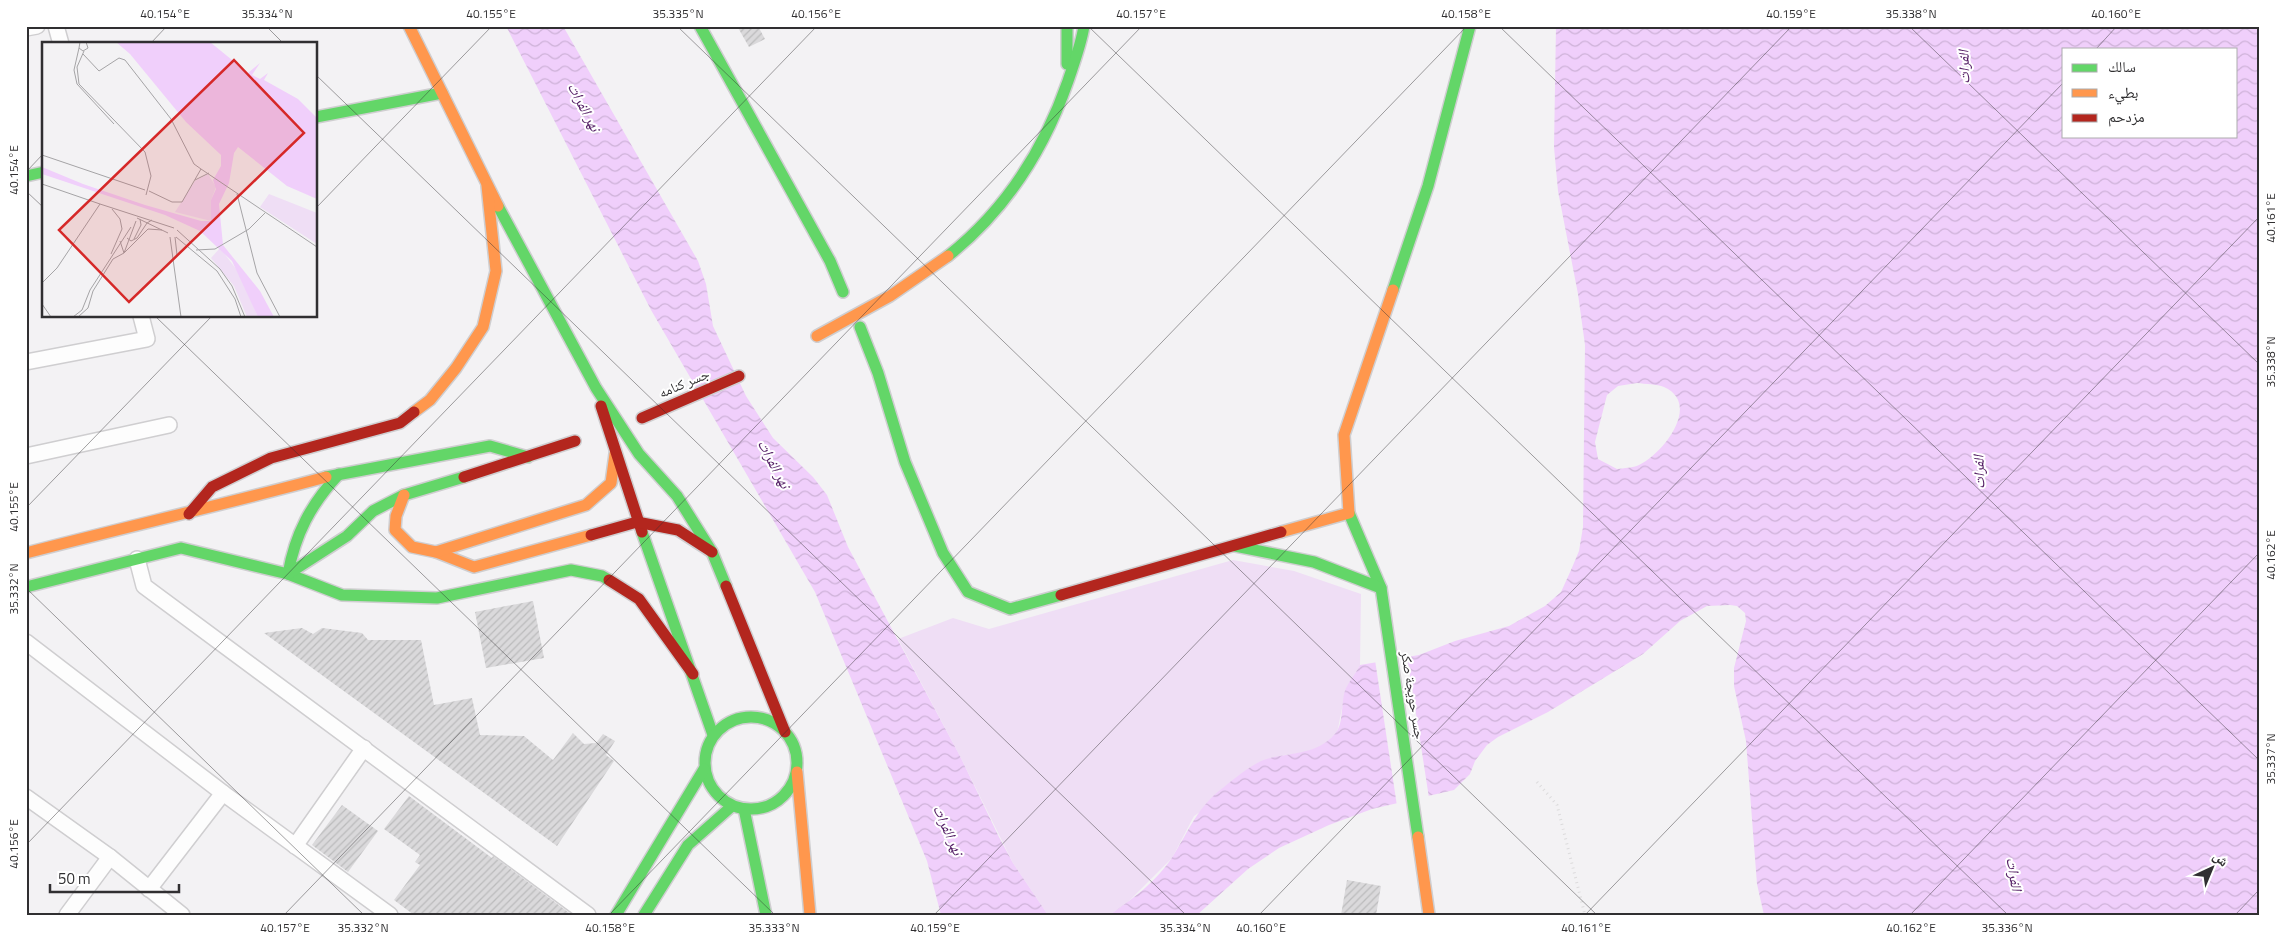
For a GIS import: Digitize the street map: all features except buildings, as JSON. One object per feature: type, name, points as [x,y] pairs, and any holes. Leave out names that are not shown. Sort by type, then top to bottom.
[{"type":"main road","points":[[409,26],[487,186],[596,388],[639,454],[677,496],[712,552],[797,756],[810,915]]},
{"type":"main road","points":[[700,26],[830,261],[843,292]]},
{"type":"main road","points":[[1067,26],[1067,88]]},
{"type":"main road","points":[[816,336],[900,290],[972,237],[1021,180],[1040,151],[1067,88],[1084,26]]},
{"type":"main road","name":"جسر حويجة صكر","points":[[1430,915],[1381,588],[1349,513],[1344,435],[1428,186],[1470,26]]},
{"type":"main road","points":[[318,117],[442,93]]},
{"type":"main road","points":[[26,176],[42,172]]},
{"type":"main road","points":[[189,514],[212,487],[271,458],[400,423],[430,400],[456,368],[483,327],[496,271],[487,186]]},
{"type":"main road","points":[[860,327],[878,373],[905,462],[943,553],[968,592],[1010,609],[1349,513]]},
{"type":"main road","name":"جسر كنامه","points":[[642,418],[739,376]]},
{"type":"main road","points":[[596,388],[614,454],[694,674],[713,735]]},
{"type":"main road","points":[[288,574],[347,536],[373,511],[404,494],[575,441]]},
{"type":"main road","points":[[26,553],[189,514],[339,474],[490,446],[528,457]]},
{"type":"main road","points":[[436,552],[586,505],[611,483],[614,454]]},
{"type":"main road","points":[[288,574],[292,545],[303,518],[318,496],[339,474]]},
{"type":"main road","points":[[404,494],[396,516],[395,530],[412,547],[436,552],[474,567],[638,522],[678,530],[712,552]]},
{"type":"main road","points":[[1231,545],[1314,562],[1381,588]]},
{"type":"main road","points":[[26,586],[181,548],[288,574],[342,595],[437,598],[572,570],[602,576],[639,599],[694,674]]},
{"type":"main road","points":[[786,732],[775,723],[762,718],[749,716],[735,719],[713,735],[704,757],[704,769],[709,784],[719,797],[738,808],[759,809],[773,804],[785,795],[794,782],[797,770]]},
{"type":"main road","points":[[616,915],[704,769]]},
{"type":"main road","points":[[644,915],[688,845],[738,808]]},
{"type":"main road","points":[[738,808],[766,915]]},
{"type":"street","points":[[26,28],[37,26]]},
{"type":"street","points":[[56,26],[60,42]]},
{"type":"street","points":[[26,362],[147,339],[142,318]]},
{"type":"street","points":[[26,456],[169,425]]},
{"type":"street","points":[[137,559],[144,586],[588,915]]},
{"type":"street","points":[[26,642],[223,793],[390,915]]},
{"type":"street","points":[[295,846],[364,748]]},
{"type":"street","points":[[149,889],[223,793]]},
{"type":"street","points":[[26,797],[110,857],[182,915]]},
{"type":"street","points":[[67,915],[110,857]]},
{"type":"path","points":[[1537,782],[1557,805],[1585,915]]},
{"type":"shaded area","points":[[1233,560],[1294,571],[1361,594],[1360,665],[1346,689],[1337,733],[1323,746],[1302,753],[1284,755],[1194,816],[1172,858],[1126,904],[1109,915],[1048,915],[1013,863],[960,756],[898,639],[953,618],[989,629]]},
{"type":"water","name":"نهر الفرات","points":[[506,26],[563,26],[698,261],[706,284],[713,326],[746,396],[773,438],[813,477],[827,495],[848,547],[960,756],[999,837],[1013,863],[1048,915],[941,915],[927,861],[815,592],[651,310]]},
{"type":"water","name":"الفرات","points":[[1556,26],[2256,26],[2259,40],[2259,915],[1764,915],[1757,884],[1746,741],[1734,686],[1734,668],[1746,621],[1745,613],[1737,606],[1730,605],[1707,606],[1680,621],[1643,654],[1548,712],[1498,737],[1487,745],[1475,761],[1470,774],[1454,790],[1372,809],[1329,825],[1279,848],[1248,869],[1197,915],[1109,915],[1135,896],[1160,873],[1173,856],[1200,811],[1207,802],[1228,784],[1261,761],[1318,747],[1334,735],[1340,725],[1346,688],[1360,665],[1419,655],[1455,641],[1509,626],[1545,606],[1561,592],[1579,551],[1583,527],[1585,345],[1578,294],[1558,191],[1554,147]],"holes":[[[1637,383],[1664,387],[1675,395],[1680,405],[1675,428],[1667,440],[1649,459],[1637,466],[1617,469],[1598,459],[1595,442],[1607,395],[1618,386]]]},
{"type":"pier","points":[[1407,655],[1429,798],[1397,806],[1375,660]]},
{"type":"traffic: fast","points":[[700,26],[830,261],[843,292]]},
{"type":"traffic: fast","points":[[1067,26],[1067,64]]},
{"type":"traffic: fast","points":[[948,256],[988,219],[1005,199],[1035,155],[1068,81],[1084,26]]},
{"type":"traffic: fast","points":[[1393,290],[1428,186],[1470,26]]},
{"type":"traffic: fast","points":[[318,117],[442,93]]},
{"type":"traffic: fast","points":[[26,176],[42,172]]},
{"type":"traffic: fast","points":[[498,206],[596,388],[639,454],[677,496],[712,552],[726,586]]},
{"type":"traffic: fast","points":[[860,327],[878,373],[905,462],[943,553],[968,592],[1010,609],[1061,595]]},
{"type":"traffic: fast","points":[[326,477],[490,446],[528,457]]},
{"type":"traffic: fast","points":[[339,474],[312,508],[295,546],[288,574],[342,595],[437,598],[571,570],[602,576],[609,580]]},
{"type":"traffic: fast","points":[[26,587],[181,548],[288,574],[347,536],[373,511],[404,495],[464,477]]},
{"type":"traffic: fast","points":[[1349,513],[1381,588],[1418,837]]},
{"type":"traffic: fast","points":[[642,532],[713,735]]},
{"type":"traffic: fast","points":[[1235,546],[1314,562],[1381,588]]},
{"type":"traffic: fast","points":[[751,717],[769,720],[784,730],[794,745],[797,763],[794,781],[784,796],[769,806],[751,809],[733,806],[718,796],[708,781],[705,763],[708,745],[718,730],[733,720],[751,717]]},
{"type":"traffic: fast","points":[[616,915],[704,769]]},
{"type":"traffic: fast","points":[[644,915],[688,845],[732,806]]},
{"type":"traffic: fast","points":[[744,809],[766,915]]},
{"type":"traffic: slow","points":[[409,26],[498,206]]},
{"type":"traffic: slow","points":[[414,412],[430,400],[456,368],[483,327],[496,271],[487,186]]},
{"type":"traffic: slow","points":[[817,336],[890,296],[948,256]]},
{"type":"traffic: slow","points":[[1281,532],[1349,513],[1344,435],[1393,290]]},
{"type":"traffic: slow","points":[[436,552],[586,505],[611,483],[615,454]]},
{"type":"traffic: slow","points":[[26,553],[326,477]]},
{"type":"traffic: slow","points":[[404,495],[396,516],[395,530],[412,547],[436,552],[474,567],[591,535]]},
{"type":"traffic: slow","points":[[797,772],[810,915]]},
{"type":"traffic: slow","points":[[1418,837],[1429,915]]},
{"type":"traffic: jam","points":[[642,418],[739,376]]},
{"type":"traffic: jam","points":[[601,406],[642,532]]},
{"type":"traffic: jam","points":[[189,514],[212,487],[271,458],[400,423],[414,412]]},
{"type":"traffic: jam","points":[[464,477],[575,441]]},
{"type":"traffic: jam","points":[[591,535],[637,522],[678,530],[712,552]]},
{"type":"traffic: jam","points":[[1061,595],[1281,532]]},
{"type":"traffic: jam","points":[[609,580],[639,599],[693,674]]},
{"type":"traffic: jam","points":[[726,586],[785,732]]}]
